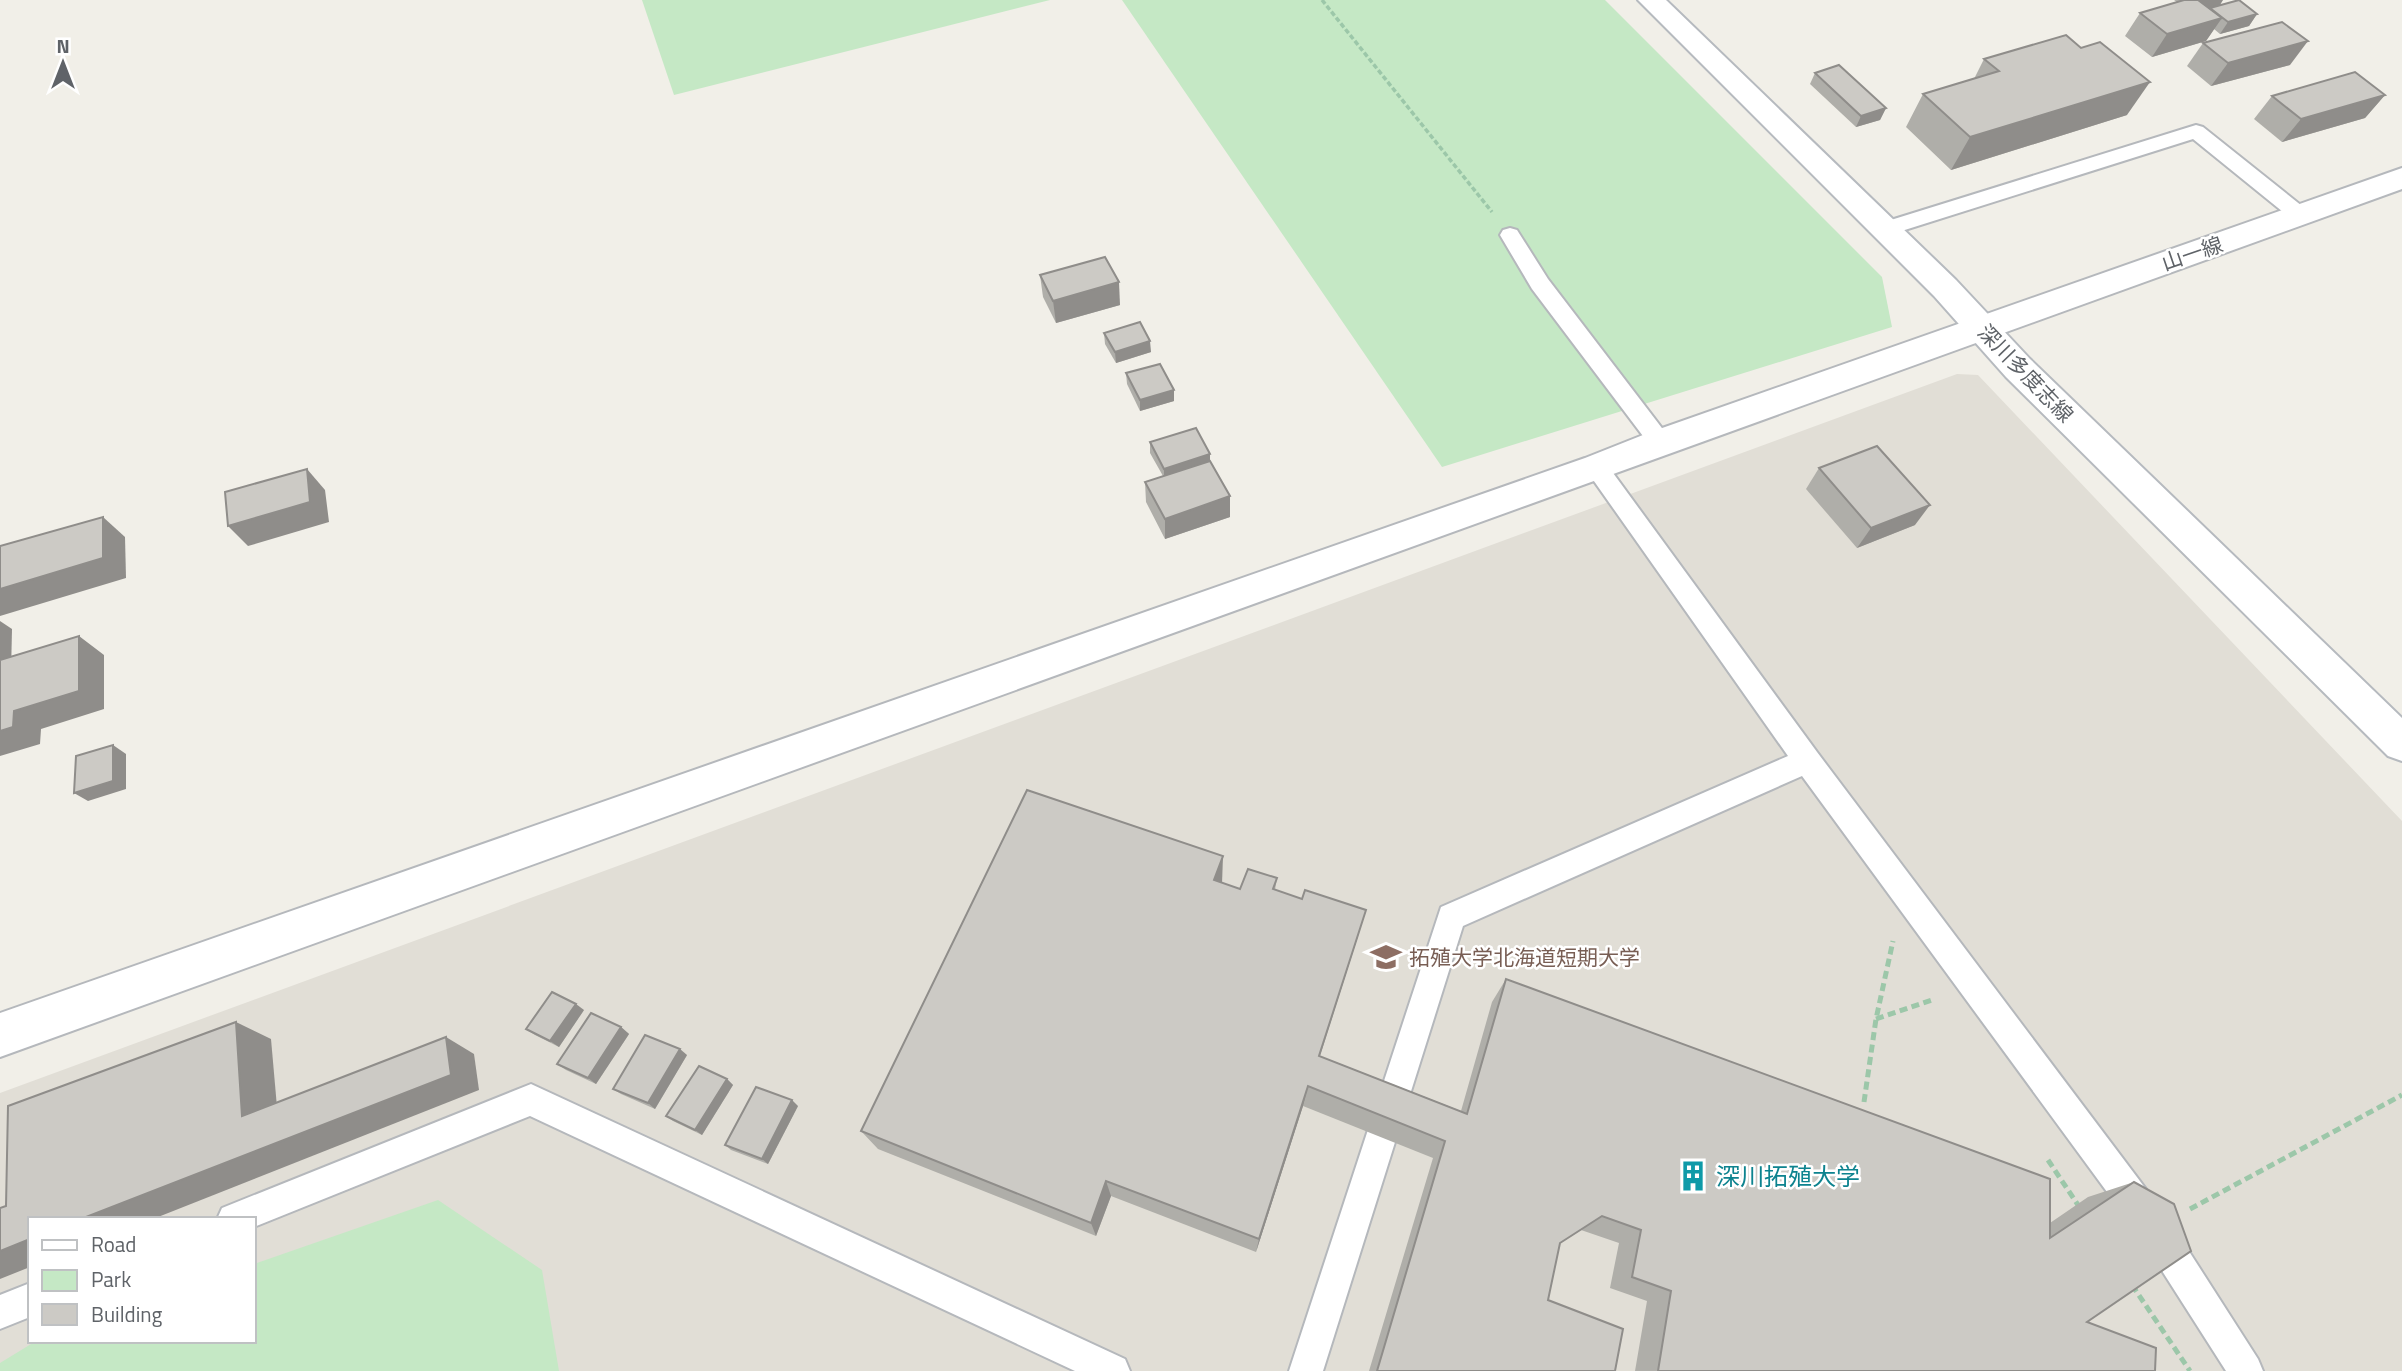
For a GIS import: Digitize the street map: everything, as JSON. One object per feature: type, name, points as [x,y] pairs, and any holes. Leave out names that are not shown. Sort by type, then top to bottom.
[{"type":"street","name":"深川多度志線","points":[[1651,0],[1885,229],[1982,327],[2018,368],[2402,744]]},
{"type":"street","name":"山一線","points":[[0,1035],[1597,468],[1660,442],[2402,178]]},
{"type":"lane","points":[[1885,229],[2196,131],[2300,215]]},
{"type":"lane","points":[[1510,235],[1540,284],[1660,442]]},
{"type":"lane","points":[[1597,468],[1807,761],[2155,1229],[2246,1371]]},
{"type":"lane","points":[[1306,1371],[1451,917],[1807,761]]},
{"type":"lane","points":[[238,1217],[531,1100],[1112,1371]]},
{"type":"lane","points":[[0,1312],[28,1301]]},
{"type":"path","points":[[1322,0],[1510,235]]},
{"type":"path","points":[[1864,1102],[1876,1019],[1894,934]]},
{"type":"path","points":[[1876,1019],[1940,998]]},
{"type":"path","points":[[2155,1229],[2402,1095]]},
{"type":"shaded area","name":"拓殖大学北海道短期大学","points":[[1957,374],[1978,375],[2402,821],[2402,1371],[0,1371],[0,1093]]},
{"type":"green space","points":[[642,0],[1050,0],[674,95]]},
{"type":"green space","points":[[1122,0],[1605,0],[1882,277],[1892,327],[1442,467]]},
{"type":"green space","points":[[438,1200],[542,1270],[559,1371],[0,1371],[0,1363],[33,1343],[256,1343],[256,1263]]},
{"type":"building","points":[[2184,0],[2198,0],[2222,18],[2167,34],[2140,13]]},
{"type":"building","points":[[2239,0],[2257,14],[2228,22],[2210,8]]},
{"type":"building","points":[[2282,22],[2308,41],[2228,63],[2203,43]]},
{"type":"building","points":[[2066,35],[2081,48],[2100,42],[2150,82],[1970,137],[1923,94],[1999,71],[1984,59]]},
{"type":"building","points":[[1839,65],[1886,108],[1861,116],[1815,73]]},
{"type":"building","points":[[2355,72],[2385,95],[2301,119],[2272,96]]},
{"type":"building","points":[[1105,257],[1119,282],[1053,301],[1040,275]]},
{"type":"building","points":[[1140,322],[1150,341],[1115,352],[1104,333]]},
{"type":"building","points":[[1160,364],[1174,390],[1140,400],[1126,373]]},
{"type":"building","points":[[1196,428],[1210,454],[1164,469],[1150,442]]},
{"type":"building","points":[[1877,446],[1930,505],[1871,528],[1819,468]]},
{"type":"building","points":[[1210,461],[1230,496],[1165,519],[1145,482]]},
{"type":"building","points":[[307,469],[310,502],[228,526],[225,492]]},
{"type":"building","points":[[103,517],[103,558],[0,589],[0,546]]},
{"type":"building","points":[[79,636],[79,691],[14,711],[13,727],[0,731],[0,660]]},
{"type":"building","points":[[113,745],[113,781],[74,793],[76,756]]},
{"type":"building","points":[[1027,790],[1223,856],[1214,880],[1240,889],[1248,869],[1277,878],[1273,889],[1302,899],[1305,890],[1366,910],[1319,1056],[1467,1114],[1506,979],[2050,1179],[2050,1238],[2134,1182],[2174,1204],[2191,1251],[2087,1322],[2156,1348],[2155,1371],[1658,1371],[1671,1291],[1632,1277],[1641,1230],[1602,1216],[1560,1243],[1548,1300],[1623,1329],[1615,1371],[1377,1371],[1445,1141],[1308,1086],[1259,1239],[1106,1181],[1091,1223],[861,1131]]},
{"type":"building","points":[[552,992],[576,1004],[550,1041],[526,1029]]},
{"type":"building","points":[[591,1013],[621,1027],[588,1078],[557,1064]]},
{"type":"building","points":[[236,1022],[242,1116],[446,1037],[451,1075],[86,1217],[28,1217],[28,1240],[0,1251],[0,1208],[6,1206],[8,1106]]},
{"type":"building","points":[[645,1035],[680,1049],[648,1103],[613,1089]]},
{"type":"building","points":[[699,1066],[727,1079],[695,1130],[666,1116]]},
{"type":"building","points":[[756,1087],[792,1100],[762,1159],[725,1145]]},
{"type":"place","name":"拓殖大学北海道短期大学","points":[[1386,957]]},
{"type":"place","name":"深川拓殖大学","points":[[1693,1176]]}]
